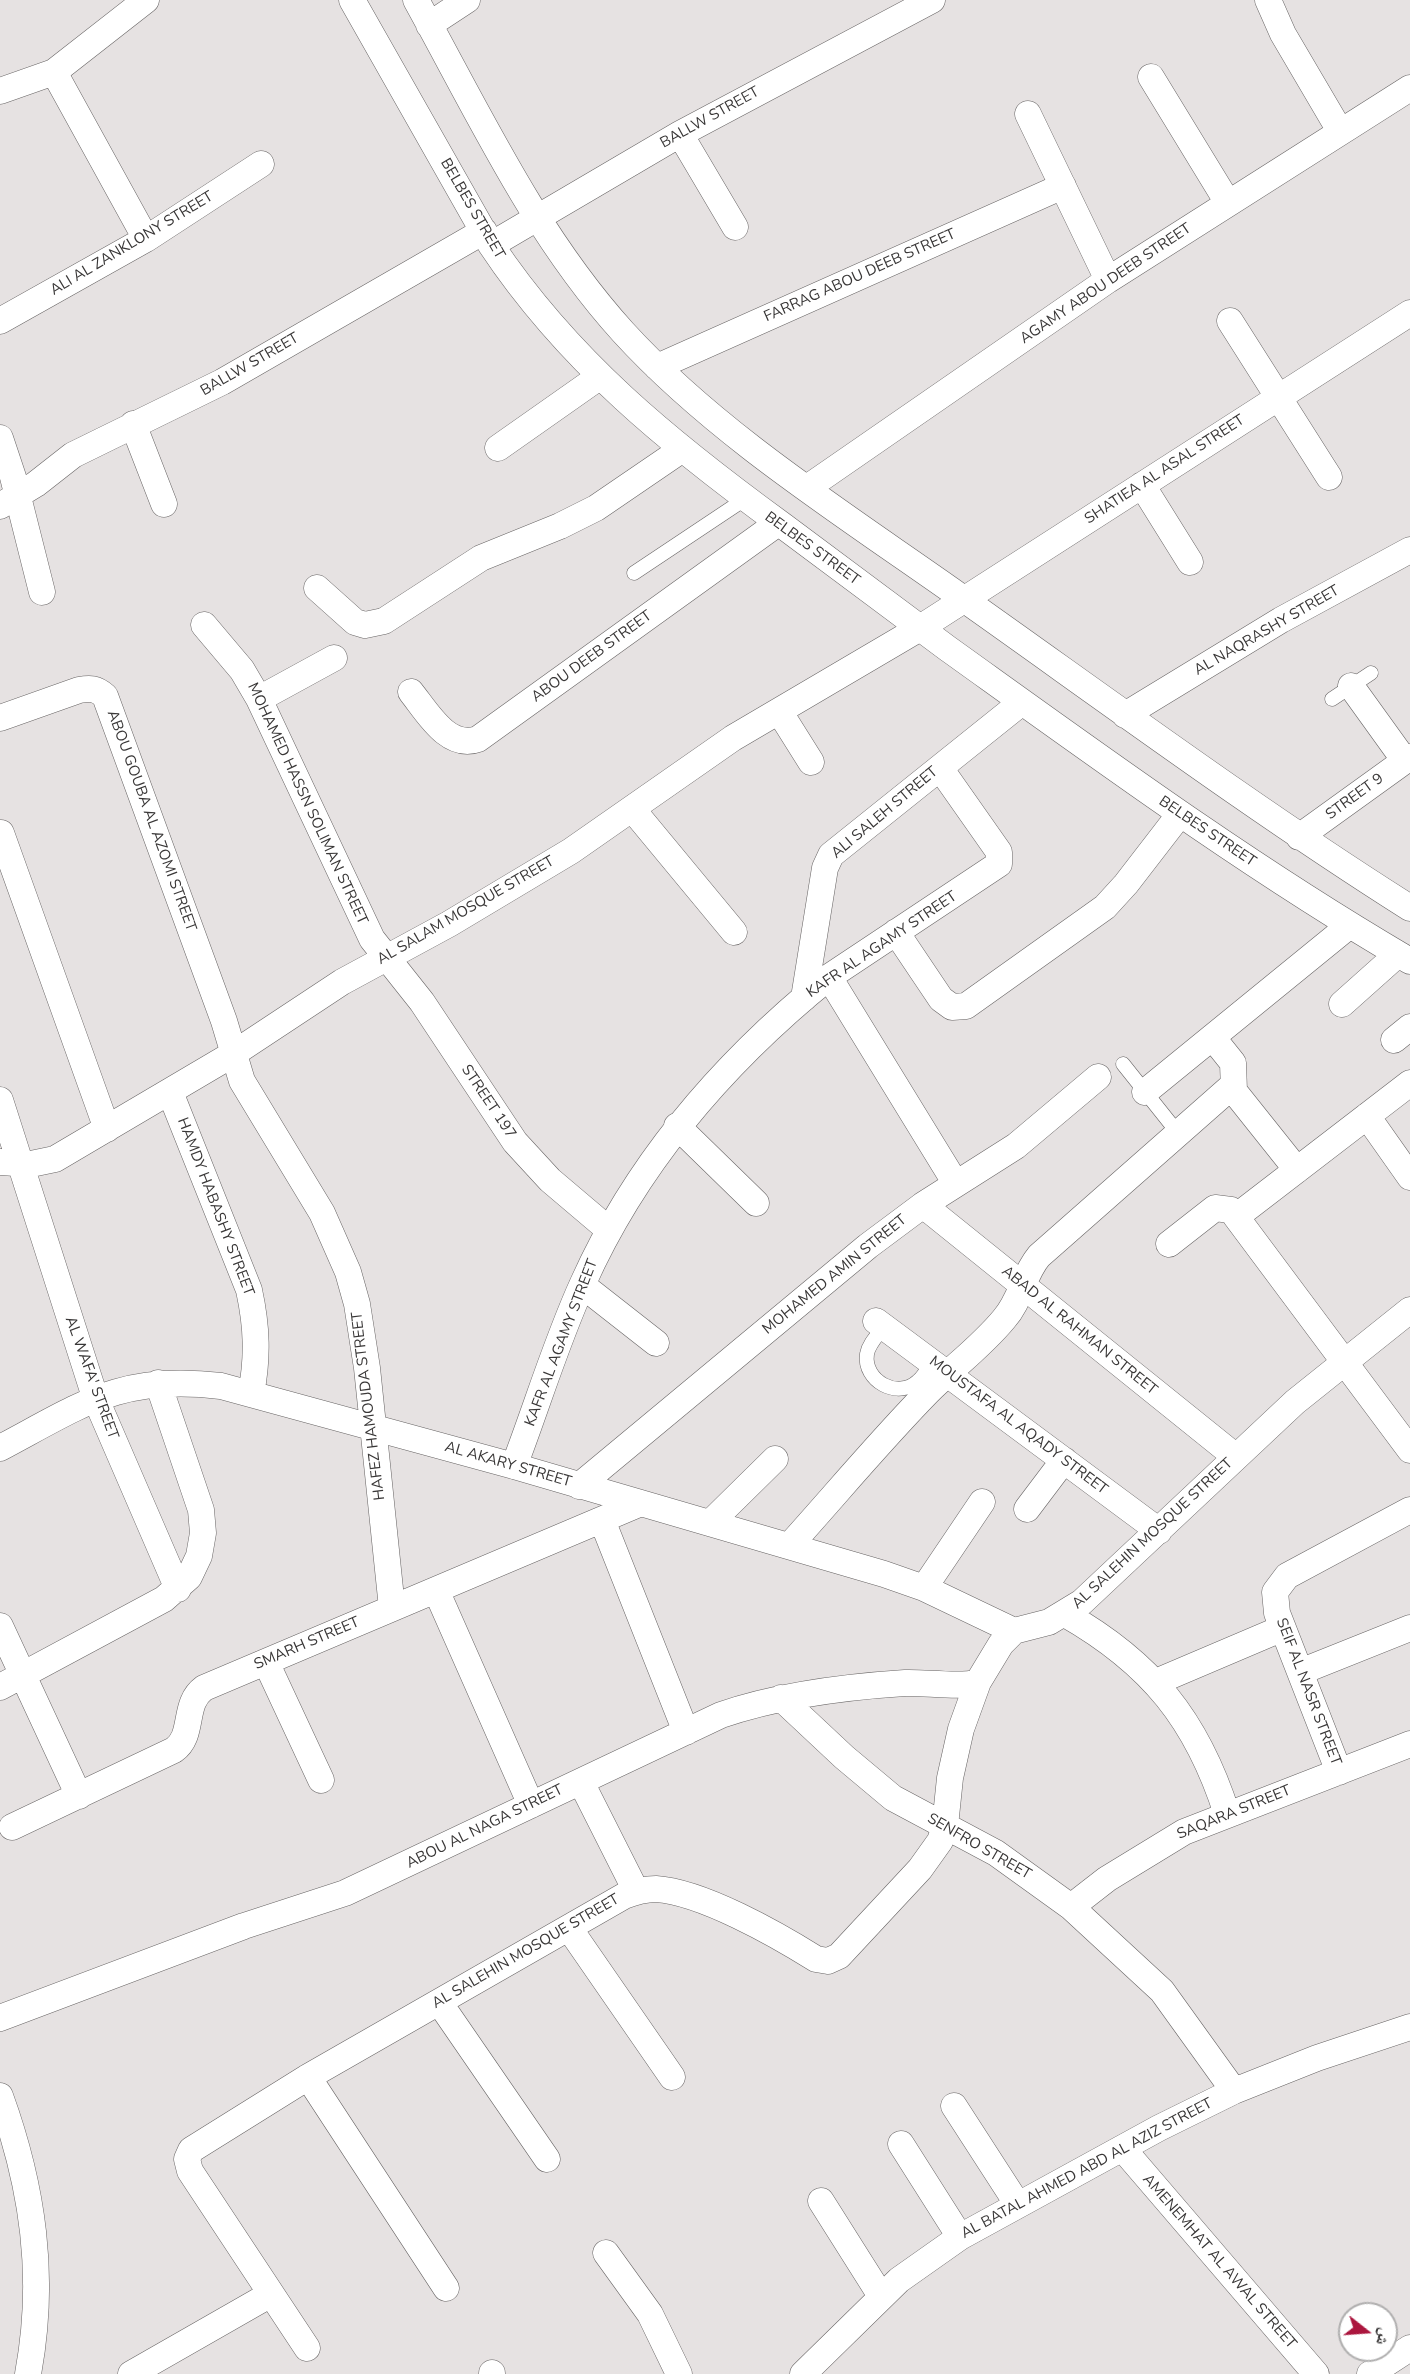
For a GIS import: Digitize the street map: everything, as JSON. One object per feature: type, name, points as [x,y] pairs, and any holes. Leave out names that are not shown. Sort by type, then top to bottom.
[{"type":"street","points":[[0,91],[54,72],[146,0]]},
{"type":"street","name":"BELBES STREET","points":[[352,0],[488,238],[539,312],[599,377],[681,450],[745,500],[1022,702],[1180,814],[1404,958]]},
{"type":"street","points":[[416,0],[537,218],[592,296],[657,367],[707,412],[807,488],[1299,837],[1410,908]]},
{"type":"street","points":[[429,25],[467,0]]},
{"type":"street","name":"BALLW STREET","points":[[8,501],[73,455],[222,382],[488,238],[537,218],[680,134],[932,0]]},
{"type":"street","points":[[1268,0],[1283,34],[1340,131]]},
{"type":"street","points":[[54,72],[146,239]]},
{"type":"street","points":[[1151,76],[1228,203]]},
{"type":"street","name":"AGAMY ABOU DEEB STREET","points":[[807,488],[1108,280],[1410,88]]},
{"type":"street","points":[[1028,114],[1108,280]]},
{"type":"street","points":[[680,134],[735,227]]},
{"type":"street","name":"ALI AL ZANKLONY STREET","points":[[0,321],[146,239],[261,164]]},
{"type":"street","name":"FARRAG ABOU DEEB STREET","points":[[657,367],[1063,186]]},
{"type":"street","name":"SHATIEA AL ASAL STREET","points":[[920,628],[1410,313]]},
{"type":"street","points":[[1230,321],[1329,477]]},
{"type":"street","points":[[498,448],[599,377]]},
{"type":"street","points":[[133,424],[164,504]]},
{"type":"street","points":[[0,438],[8,501],[42,592]]},
{"type":"street","points":[[317,588],[355,622],[365,625],[384,621],[481,558],[578,518],[681,450]]},
{"type":"street","points":[[1142,485],[1190,562]]},
{"type":"street","name":"ABOU DEEB STREET","points":[[411,692],[453,739],[461,742],[478,739],[778,523]]},
{"type":"street","name":"AL NAQRASHY STREET","points":[[1125,715],[1281,620],[1410,550]]},
{"type":"street","name":"MOHAMED HASSN SOLIMAN STREET","points":[[204,625],[236,662],[259,699],[361,920],[385,958]]},
{"type":"street","name":"AL SALAM MOSQUE STREET","points":[[9,1162],[31,1164],[56,1159],[233,1054],[322,994],[449,924],[579,846],[715,750],[920,628]]},
{"type":"street","points":[[259,699],[334,658]]},
{"type":"street","points":[[1352,686],[1408,759]]},
{"type":"street","name":"ABOU GOUBA AL AZOMI STREET","points":[[0,718],[79,690],[98,690],[105,696],[224,1021],[233,1054]]},
{"type":"street","name":"ALI SALEH STREET","points":[[804,998],[827,861],[831,855],[1022,702]]},
{"type":"street","points":[[780,711],[811,762]]},
{"type":"street","name":"STREET 9","points":[[1299,837],[1408,759]]},
{"type":"street","name":"KAFR AL AGAMY STREET","points":[[514,1467],[582,1286],[609,1230],[652,1159],[677,1126],[712,1085],[829,977],[997,867],[1000,860],[999,852],[940,768]]},
{"type":"street","points":[[633,810],[734,932]]},
{"type":"street","points":[[896,932],[941,999],[952,1007],[966,1006],[1105,907],[1126,884],[1180,814]]},
{"type":"street","points":[[1,833],[107,1129]]},
{"type":"street","points":[[1145,1092],[1350,925]]},
{"type":"street","name":"STREET 197","points":[[385,958],[422,1002],[515,1142],[550,1180],[609,1230]]},
{"type":"street","points":[[1342,1004],[1404,958]]},
{"type":"street","points":[[829,977],[957,1184]]},
{"type":"street","points":[[1213,1038],[1233,1063],[1232,1086],[1297,1170]]},
{"type":"street","name":"HAFEZ HAMOUDA STREET","points":[[233,1054],[248,1094],[322,1213],[348,1272],[363,1336],[392,1608]]},
{"type":"street","name":"MOHAMED AMIN STREET","points":[[579,1486],[868,1246],[923,1205],[997,1160],[1035,1132],[1098,1077]]},
{"type":"street","points":[[1237,1216],[1410,1083]]},
{"type":"street","points":[[790,1545],[920,1400],[940,1368],[976,1350],[1007,1316],[1030,1267],[1039,1256],[1232,1086]]},
{"type":"street","name":"HAMDY HABASHY STREET","points":[[170,1092],[249,1290],[257,1324],[257,1348],[251,1394]]},
{"type":"street","name":"AL WAFA' STREET","points":[[0,1100],[9,1162],[95,1397],[178,1589]]},
{"type":"street","points":[[1367,1116],[1410,1178]]},
{"type":"street","points":[[677,1126],[756,1203]]},
{"type":"street","name":"ABAD AL RAHMAN STREET","points":[[923,1205],[1021,1286],[1236,1456]]},
{"type":"street","points":[[1169,1244],[1215,1208],[1231,1210],[1410,1450]]},
{"type":"street","points":[[582,1286],[656,1343]]},
{"type":"street","name":"AL SALEHIN MOSQUE STREET","points":[[271,2294],[190,2171],[188,2153],[197,2145],[308,2077],[636,1892],[653,1889],[670,1891],[697,1900],[768,1931],[816,1959],[828,1961],[839,1956],[920,1869],[940,1841],[945,1826],[954,1753],[978,1682],[1001,1644],[1014,1631],[1049,1622],[1065,1614],[1159,1530],[1236,1456],[1344,1361],[1410,1310]]},
{"type":"street","name":"MOUSTAFA AL AQADY STREET","points":[[880,1324],[1159,1530]]},
{"type":"street","points":[[0,1687],[164,1599],[189,1577],[199,1556],[203,1533],[201,1510],[158,1383]]},
{"type":"street","name":"AL AKARY STREET","points":[[0,1448],[95,1397],[158,1383],[210,1385],[373,1427],[790,1545],[924,1588],[1014,1631]]},
{"type":"street","points":[[710,1523],[775,1459]]},
{"type":"street","points":[[1028,1509],[1064,1460]]},
{"type":"street","points":[[924,1588],[982,1502]]},
{"type":"street","name":"SMARH STREET","points":[[12,1827],[174,1750],[185,1737],[191,1704],[198,1692],[641,1503]]},
{"type":"street","name":"SEIF AL NASR STREET","points":[[1339,1772],[1274,1603],[1280,1583],[1287,1576],[1410,1510]]},
{"type":"street","points":[[602,1520],[686,1732]]},
{"type":"street","points":[[436,1590],[531,1805]]},
{"type":"street","points":[[1065,1614],[1098,1633],[1128,1655],[1156,1682],[1200,1743],[1227,1814]]},
{"type":"street","points":[[0,1626],[79,1796]]},
{"type":"street","points":[[1156,1682],[1283,1628]]},
{"type":"street","points":[[1300,1672],[1410,1628]]},
{"type":"street","points":[[266,1662],[321,1780]]},
{"type":"street","name":"ABOU AL NAGA STREET","points":[[0,2019],[244,1926],[345,1893],[721,1715],[781,1698],[886,1684],[938,1682],[968,1685],[978,1682]]},
{"type":"street","name":"SENFRO STREET","points":[[781,1698],[867,1778],[893,1798],[1012,1863],[1071,1907],[1162,1991],[1234,2091]]},
{"type":"street","name":"SAQARA STREET","points":[[1071,1907],[1145,1854],[1184,1832],[1410,1744]]},
{"type":"street","points":[[581,1782],[636,1892]]},
{"type":"street","points":[[569,1928],[672,2077]]},
{"type":"street","points":[[439,2002],[547,2159]]},
{"type":"street","name":"AL BATAL AHMED ABD AL AZIZ STREET","points":[[803,2374],[881,2296],[919,2264],[960,2237],[1234,2091],[1317,2058],[1410,2027]]},
{"type":"street","points":[[308,2077],[446,2288]]},
{"type":"street","points":[[0,2096],[25,2175],[34,2225],[36,2276],[28,2374]]},
{"type":"street","points":[[954,2106],[1018,2205]]},
{"type":"street","points":[[901,2144],[960,2237]]},
{"type":"street","name":"AMENEMHAT AL AWAL STREET","points":[[1122,2149],[1316,2374]]},
{"type":"street","points":[[821,2201],[881,2296]]},
{"type":"street","points":[[606,2253],[650,2314],[679,2374]]},
{"type":"street","points":[[130,2374],[271,2294],[307,2348]]},
{"type":"street","points":[[1370,2374],[1410,2348]]},
{"type":"lane","points":[[634,573],[745,500]]},
{"type":"lane","points":[[1124,1064],[1178,1133]]},
{"type":"lane","points":[[880,1324],[867,1355],[868,1365],[879,1383],[889,1388],[909,1387],[940,1368]]}]
